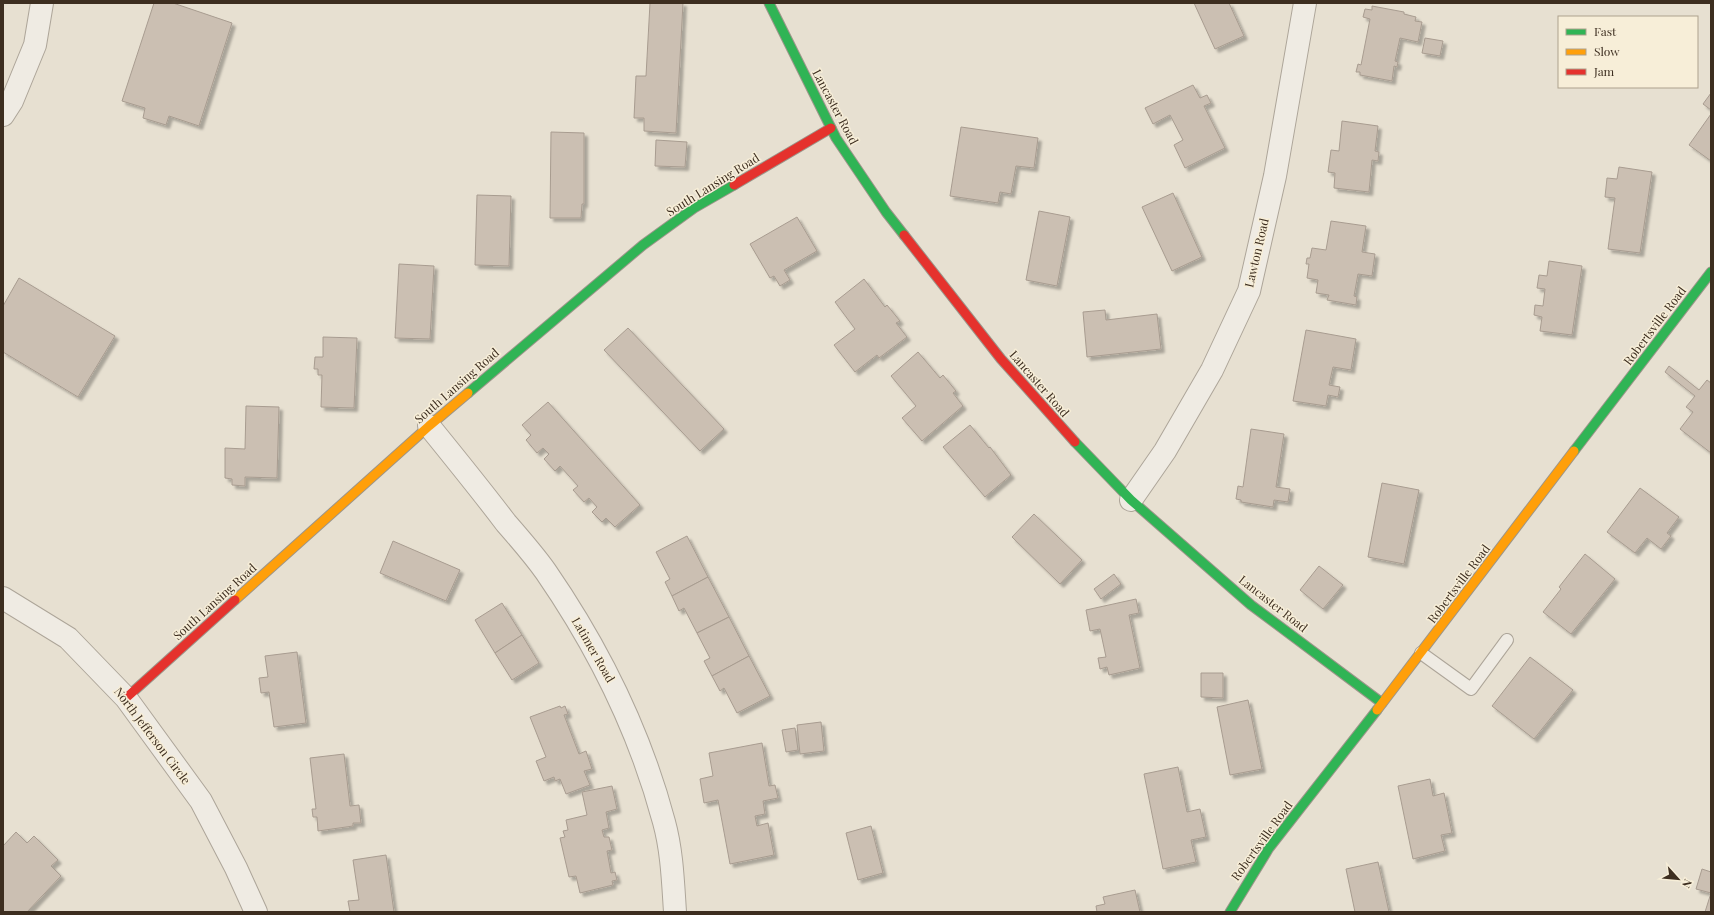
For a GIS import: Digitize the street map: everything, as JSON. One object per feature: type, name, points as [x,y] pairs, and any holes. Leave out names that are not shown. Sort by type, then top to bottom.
[{"type":"street","points":[[3,115],[12,101],[35,45],[42,3]]},
{"type":"street","name":"Lancaster Road","points":[[769,3],[831,128],[886,212],[967,317],[1058,424],[1131,500],[1251,604],[1382,703]]},
{"type":"street","name":"Lawton Road","points":[[1131,500],[1165,451],[1212,370],[1249,291],[1275,176],[1305,3]]},
{"type":"street","name":"South Lansing Road","points":[[126,698],[429,426],[642,245],[694,208],[831,128]]},
{"type":"street","name":"Robertsville Road","points":[[1230,912],[1269,848],[1421,653],[1711,272]]},
{"type":"street","name":"Latimer Road","points":[[429,426],[546,572],[594,648],[613,684],[635,735],[664,823],[671,860],[675,912]]},
{"type":"street","name":"North Jefferson Circle","points":[[3,598],[68,638],[126,698],[201,801],[236,868],[256,912]]},
{"type":"lane","points":[[1421,653],[1470,689],[1507,640]]},
{"type":"building","points":[[154,3],[173,3],[232,23],[199,126],[169,116],[166,125],[143,118],[145,108],[122,101]]},
{"type":"building","points":[[650,3],[683,3],[676,133],[644,131],[644,118],[634,118],[636,76],[646,76]]},
{"type":"building","points":[[1194,3],[1229,3],[1244,36],[1215,49]]},
{"type":"building","points":[[1372,6],[1404,12],[1404,14],[1416,17],[1415,21],[1422,22],[1418,42],[1400,38],[1395,61],[1398,62],[1397,67],[1394,66],[1392,81],[1360,75],[1360,72],[1356,72],[1358,64],[1361,65],[1370,19],[1363,17],[1365,9],[1372,10]]},
{"type":"building","points":[[1425,38],[1443,41],[1440,56],[1422,53]]},
{"type":"building","points":[[1193,85],[1200,98],[1207,95],[1211,103],[1204,106],[1225,148],[1185,168],[1174,145],[1183,140],[1170,115],[1153,124],[1145,108]]},
{"type":"building","points":[[1711,93],[1711,110],[1703,104]]},
{"type":"building","points":[[1711,114],[1711,161],[1689,145]]},
{"type":"building","points":[[1342,121],[1378,126],[1375,151],[1379,152],[1378,161],[1372,160],[1369,192],[1334,188],[1335,173],[1328,172],[1331,150],[1339,151]]},
{"type":"building","points":[[961,127],[1038,138],[1034,168],[1016,166],[1011,194],[1000,192],[998,203],[950,196]]},
{"type":"building","points":[[551,132],[584,133],[584,204],[582,204],[581,218],[550,218]]},
{"type":"building","points":[[656,140],[687,142],[685,167],[655,166]]},
{"type":"building","points":[[1619,167],[1652,172],[1640,253],[1608,249],[1615,198],[1605,197],[1607,178],[1617,179]]},
{"type":"building","points":[[1173,193],[1202,257],[1172,271],[1142,207]]},
{"type":"building","points":[[477,195],[511,196],[509,266],[475,265]]},
{"type":"building","points":[[1039,211],[1070,217],[1057,286],[1026,280]]},
{"type":"building","points":[[797,217],[817,251],[784,270],[790,280],[780,286],[774,276],[770,278],[750,244]]},
{"type":"building","points":[[1331,221],[1366,226],[1362,252],[1375,254],[1372,276],[1358,274],[1354,296],[1357,297],[1356,305],[1327,300],[1329,295],[1316,293],[1318,280],[1307,278],[1309,264],[1306,264],[1307,258],[1310,258],[1312,248],[1326,250]]},
{"type":"building","points":[[1549,261],[1582,266],[1572,335],[1540,331],[1542,317],[1534,315],[1535,305],[1543,306],[1545,289],[1537,288],[1539,275],[1547,276]]},
{"type":"building","points":[[399,264],[434,266],[430,339],[395,338]]},
{"type":"building","points":[[19,278],[115,336],[78,397],[3,352],[3,306]]},
{"type":"building","points":[[864,279],[885,307],[887,305],[900,321],[896,323],[907,337],[879,358],[877,355],[855,372],[834,345],[855,329],[835,302]]},
{"type":"building","points":[[1105,310],[1106,320],[1157,314],[1161,349],[1087,357],[1083,312]]},
{"type":"building","points":[[628,328],[724,429],[700,451],[604,350]]},
{"type":"building","points":[[1306,330],[1356,339],[1351,370],[1333,367],[1329,385],[1340,387],[1338,397],[1328,395],[1326,406],[1293,401]]},
{"type":"building","points":[[323,337],[357,338],[354,408],[321,407],[322,375],[318,375],[318,369],[314,369],[315,357],[323,357]]},
{"type":"building","points":[[918,352],[940,378],[943,375],[956,391],[953,393],[963,406],[922,441],[902,418],[916,406],[891,376]]},
{"type":"building","points":[[1669,366],[1699,390],[1707,380],[1711,383],[1711,453],[1680,429],[1693,412],[1686,407],[1695,396],[1665,372]]},
{"type":"building","points":[[548,402],[640,505],[615,527],[606,518],[602,522],[592,512],[597,507],[589,498],[584,502],[573,490],[578,486],[560,466],[555,471],[544,459],[549,454],[543,448],[537,453],[526,440],[531,435],[522,425]]},
{"type":"building","points":[[246,406],[279,407],[277,478],[245,477],[245,486],[232,485],[232,479],[225,478],[225,448],[245,449]]},
{"type":"building","points":[[970,425],[989,448],[990,447],[1011,475],[985,497],[943,447]]},
{"type":"building","points":[[1251,429],[1284,434],[1276,487],[1290,489],[1288,502],[1274,500],[1273,507],[1241,502],[1241,500],[1236,499],[1238,486],[1243,487]]},
{"type":"building","points":[[1382,483],[1419,490],[1404,564],[1368,557]]},
{"type":"building","points":[[1640,488],[1679,517],[1667,533],[1671,536],[1661,549],[1647,538],[1635,553],[1607,532]]},
{"type":"building","points":[[1034,514],[1082,560],[1060,584],[1012,537]]},
{"type":"building","points":[[687,536],[708,577],[672,596],[665,582],[670,579],[656,552]]},
{"type":"building","points":[[393,541],[460,570],[446,601],[380,573]]},
{"type":"building","points":[[1585,554],[1615,579],[1571,634],[1543,612],[1561,589],[1559,587]]},
{"type":"building","points":[[1319,566],[1343,585],[1323,609],[1300,590]]},
{"type":"building","points":[[1114,574],[1121,584],[1101,599],[1094,589]]},
{"type":"building","points":[[708,577],[729,617],[697,633],[684,608],[679,611],[672,596]]},
{"type":"building","points":[[1136,599],[1139,613],[1129,615],[1140,668],[1109,675],[1107,667],[1100,669],[1098,658],[1106,657],[1100,629],[1090,631],[1086,610]]},
{"type":"building","points":[[502,603],[522,635],[495,653],[475,620]]},
{"type":"building","points":[[729,617],[749,656],[712,676],[704,661],[710,658],[697,633]]},
{"type":"building","points":[[522,635],[539,663],[512,680],[495,653]]},
{"type":"building","points":[[297,652],[306,723],[274,727],[269,692],[261,693],[259,678],[268,677],[265,656]]},
{"type":"building","points":[[749,656],[770,696],[737,713],[724,688],[720,691],[712,676]]},
{"type":"building","points":[[1530,657],[1573,690],[1534,739],[1492,706]]},
{"type":"building","points":[[1201,673],[1223,673],[1223,698],[1201,697]]},
{"type":"building","points":[[1248,700],[1262,769],[1230,775],[1217,707]]},
{"type":"building","points":[[560,706],[561,708],[565,706],[568,714],[564,715],[579,754],[586,751],[592,769],[584,771],[590,785],[566,794],[560,779],[555,781],[554,777],[544,781],[536,761],[546,757],[530,717]]},
{"type":"building","points":[[821,722],[824,751],[800,754],[797,725]]},
{"type":"building","points":[[795,728],[798,750],[786,752],[782,730]]},
{"type":"building","points":[[762,743],[769,786],[775,785],[778,798],[763,801],[765,814],[755,816],[757,826],[768,823],[774,855],[730,864],[718,800],[704,803],[700,779],[713,776],[709,753]]},
{"type":"building","points":[[344,754],[350,806],[359,805],[361,823],[353,823],[353,826],[318,831],[317,817],[313,817],[312,809],[316,809],[310,758]]},
{"type":"building","points":[[1178,767],[1187,812],[1200,809],[1206,837],[1191,840],[1196,862],[1163,869],[1144,774]]},
{"type":"building","points":[[1430,779],[1433,796],[1444,793],[1452,833],[1441,835],[1445,851],[1413,859],[1398,786]]},
{"type":"building","points":[[612,786],[617,809],[606,812],[609,828],[602,830],[604,837],[609,837],[612,850],[607,851],[611,873],[615,872],[617,880],[612,881],[613,885],[580,893],[576,876],[569,877],[560,838],[565,837],[563,831],[568,830],[566,820],[587,815],[582,792]]},
{"type":"building","points":[[871,826],[883,873],[858,880],[846,833]]},
{"type":"building","points":[[16,832],[27,843],[34,836],[58,860],[51,866],[61,876],[27,912],[3,912],[3,846]]},
{"type":"building","points":[[386,855],[394,912],[350,912],[348,901],[359,900],[353,860]]},
{"type":"building","points":[[1378,862],[1389,912],[1355,912],[1346,869]]},
{"type":"building","points":[[1702,869],[1711,872],[1711,893],[1696,889]]},
{"type":"building","points":[[1135,890],[1140,912],[1097,912],[1096,906],[1105,904],[1103,897]]},
{"type":"building","points":[[1711,893],[1711,912],[1705,912]]},
{"type":"traffic: fast","points":[[769,3],[836,138],[886,212],[904,235]]},
{"type":"traffic: fast","points":[[468,393],[643,245],[694,208],[734,185]]},
{"type":"traffic: fast","points":[[1574,451],[1711,272]]},
{"type":"traffic: fast","points":[[1075,442],[1131,500],[1251,605],[1382,703]]},
{"type":"traffic: fast","points":[[1230,912],[1269,848],[1377,710]]},
{"type":"traffic: slow","points":[[235,600],[429,426],[468,393]]},
{"type":"traffic: slow","points":[[1377,710],[1574,451]]},
{"type":"traffic: jam","points":[[734,185],[831,128]]},
{"type":"traffic: jam","points":[[904,235],[1001,359],[1075,442]]},
{"type":"traffic: jam","points":[[126,698],[235,600]]}]
